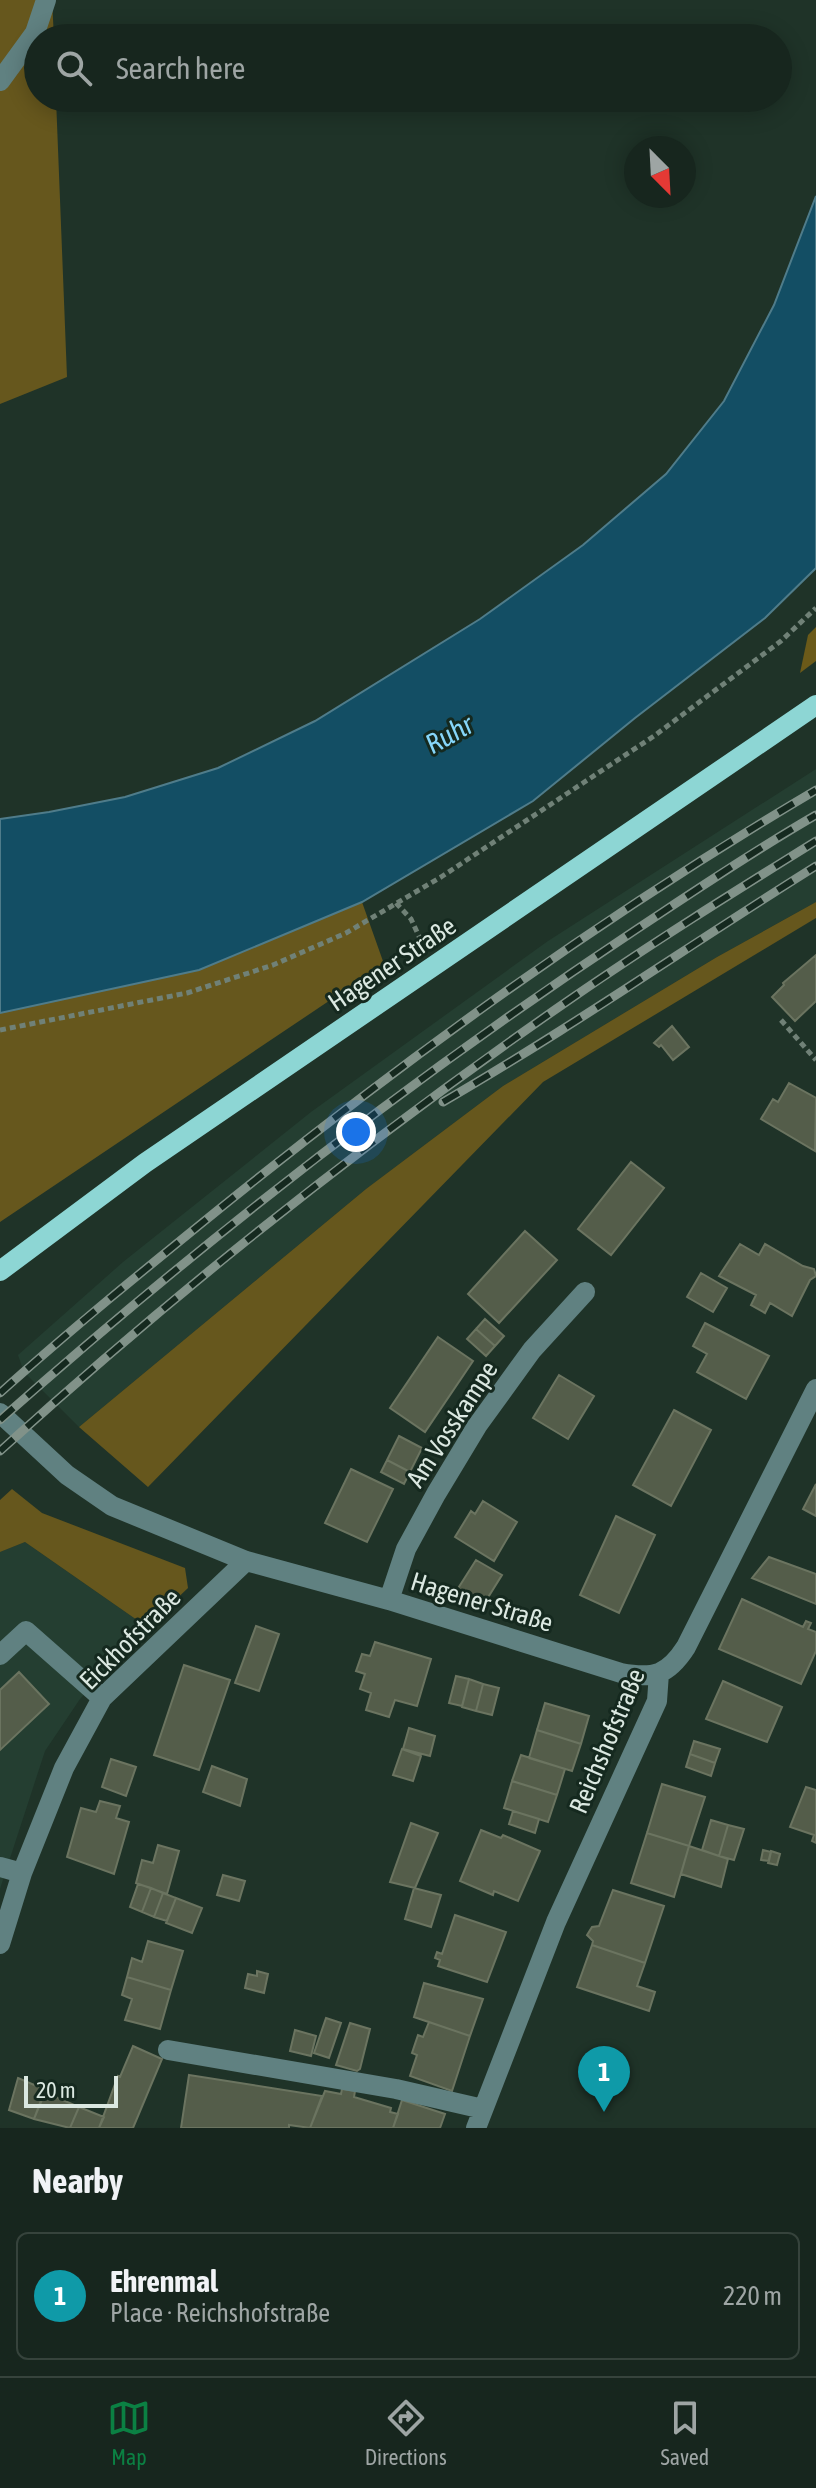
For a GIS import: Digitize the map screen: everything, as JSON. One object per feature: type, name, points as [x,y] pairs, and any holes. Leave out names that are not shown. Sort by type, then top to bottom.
[{"type":"main road","name":"Hagener Straße","points":[[0,1271],[145,1163],[816,705]]},
{"type":"street","points":[[38,24],[46,0]]},
{"type":"street","points":[[0,81],[24,48]]},
{"type":"street","name":"Am Vosskampe","points":[[389,1600],[406,1549],[477,1426],[532,1350],[585,1292]]},
{"type":"street","name":"Reichshofstraße","points":[[479,2119],[556,1922],[657,1701],[659,1673],[675,1664],[686,1647],[816,1389]]},
{"type":"street","name":"Hagener Straße","points":[[0,1413],[67,1475],[112,1506],[246,1561],[389,1600],[621,1673],[643,1677],[659,1673]]},
{"type":"street","name":"Eickhofstraße","points":[[0,1944],[22,1873],[64,1768],[102,1698],[246,1561]]},
{"type":"street","points":[[0,1655],[26,1631],[102,1698]]},
{"type":"street","points":[[0,1867],[22,1873]]},
{"type":"street","points":[[168,2050],[396,2089],[479,2119]]},
{"type":"path","points":[[0,1030],[201,988],[273,965],[346,933],[441,877],[654,736],[781,641],[816,608]]},
{"type":"path","points":[[396,903],[411,919],[433,968]]},
{"type":"path","points":[[781,1020],[816,1060]]},
{"type":"shaded area","points":[[0,0],[52,0],[53,24],[24,24],[24,112],[57,112],[67,377],[0,404]]},
{"type":"shaded area","points":[[816,627],[816,661],[800,673],[808,635]]},
{"type":"shaded area","points":[[816,769],[816,902],[717,957],[503,1086],[366,1189],[79,1427],[24,1372],[18,1355],[123,1262],[311,1112],[548,941]]},
{"type":"shaded area","points":[[362,902],[384,964],[0,1222],[0,1013],[199,970]]},
{"type":"shaded area","points":[[816,902],[816,918],[543,1082],[148,1487],[79,1427],[366,1189],[503,1086],[717,957]]},
{"type":"shaded area","points":[[12,1489],[42,1513],[185,1568],[188,1588],[147,1627],[25,1542],[0,1552],[0,1500]]},
{"type":"shaded area","points":[[25,1542],[147,1627],[80,1699],[45,1751],[0,1889],[0,1552]]},
{"type":"water","name":"Ruhr","points":[[816,196],[816,568],[765,618],[533,801],[362,902],[199,970],[0,1013],[0,819],[125,797],[218,768],[315,721],[480,619],[583,545],[666,474],[724,401],[774,305]]},
{"type":"building","points":[[816,955],[816,1001],[795,1021],[772,997],[783,983]]},
{"type":"building","points":[[672,1026],[689,1047],[673,1060],[661,1045],[659,1047],[654,1043]]},
{"type":"building","points":[[789,1083],[816,1098],[815,1151],[761,1119],[773,1099],[778,1102]]},
{"type":"building","points":[[631,1162],[664,1188],[611,1255],[578,1229]]},
{"type":"building","points":[[525,1231],[557,1260],[499,1323],[468,1294]]},
{"type":"building","points":[[740,1244],[759,1255],[765,1244],[814,1269],[816,1276],[810,1280],[792,1316],[770,1303],[765,1313],[751,1305],[756,1295],[719,1276]]},
{"type":"building","points":[[701,1273],[727,1288],[713,1312],[687,1297]]},
{"type":"building","points":[[485,1319],[504,1336],[495,1346],[476,1329]]},
{"type":"building","points":[[705,1323],[769,1356],[746,1399],[697,1372],[707,1354],[693,1346]]},
{"type":"building","points":[[476,1329],[495,1346],[486,1356],[467,1339]]},
{"type":"building","points":[[438,1337],[473,1361],[425,1432],[390,1408]]},
{"type":"building","points":[[559,1375],[594,1396],[568,1439],[533,1418]]},
{"type":"building","points":[[674,1410],[711,1430],[671,1506],[633,1485]]},
{"type":"building","points":[[399,1436],[422,1448],[410,1472],[387,1460]]},
{"type":"building","points":[[387,1460],[410,1472],[404,1484],[381,1472]]},
{"type":"building","points":[[351,1469],[393,1489],[367,1542],[325,1523]]},
{"type":"building","points":[[816,1484],[816,1516],[803,1509]]},
{"type":"building","points":[[483,1501],[517,1522],[494,1561],[455,1537],[471,1511],[475,1514]]},
{"type":"building","points":[[616,1516],[655,1535],[619,1613],[580,1595]]},
{"type":"building","points":[[769,1557],[816,1574],[816,1604],[752,1578]]},
{"type":"building","points":[[476,1560],[502,1575],[487,1599],[457,1590]]},
{"type":"building","points":[[742,1599],[803,1627],[806,1621],[811,1623],[808,1629],[816,1632],[816,1651],[801,1684],[719,1649]]},
{"type":"building","points":[[256,1626],[279,1634],[259,1691],[235,1683]]},
{"type":"building","points":[[375,1642],[431,1659],[417,1706],[395,1700],[389,1717],[366,1710],[371,1693],[360,1689],[365,1674],[356,1671],[362,1654],[370,1656]]},
{"type":"building","points":[[184,1665],[230,1680],[199,1770],[154,1755]]},
{"type":"building","points":[[19,1672],[49,1704],[0,1750],[0,1690]]},
{"type":"building","points":[[456,1676],[469,1679],[462,1706],[449,1703]]},
{"type":"building","points":[[469,1679],[483,1684],[476,1711],[462,1707]]},
{"type":"building","points":[[723,1681],[782,1707],[767,1742],[706,1719]]},
{"type":"building","points":[[483,1684],[499,1688],[492,1715],[476,1711]]},
{"type":"building","points":[[545,1703],[589,1716],[581,1744],[537,1730]]},
{"type":"building","points":[[409,1728],[435,1736],[430,1756],[403,1749]]},
{"type":"building","points":[[537,1730],[581,1744],[572,1771],[529,1758]]},
{"type":"building","points":[[694,1741],[720,1749],[715,1763],[690,1754]]},
{"type":"building","points":[[402,1749],[421,1756],[413,1781],[393,1775]]},
{"type":"building","points":[[690,1754],[715,1763],[711,1776],[686,1767]]},
{"type":"building","points":[[521,1755],[565,1769],[557,1795],[512,1781]]},
{"type":"building","points":[[111,1759],[136,1767],[126,1796],[102,1787]]},
{"type":"building","points":[[212,1766],[247,1779],[240,1806],[203,1792]]},
{"type":"building","points":[[512,1781],[557,1795],[548,1822],[504,1808]]},
{"type":"building","points":[[662,1784],[705,1797],[689,1846],[647,1833]]},
{"type":"building","points":[[806,1787],[816,1790],[816,1843],[812,1841],[814,1835],[790,1827]]},
{"type":"building","points":[[100,1801],[120,1806],[116,1818],[129,1822],[114,1874],[67,1857],[81,1808],[96,1812]]},
{"type":"building","points":[[513,1811],[539,1819],[535,1833],[509,1824]]},
{"type":"building","points":[[711,1820],[728,1825],[719,1856],[702,1850]]},
{"type":"building","points":[[411,1823],[438,1833],[415,1888],[390,1882]]},
{"type":"building","points":[[728,1825],[744,1829],[734,1860],[719,1856]]},
{"type":"building","points":[[481,1830],[501,1838],[503,1835],[540,1851],[518,1901],[494,1891],[493,1895],[460,1881]]},
{"type":"building","points":[[647,1833],[689,1846],[674,1897],[631,1883]]},
{"type":"building","points":[[158,1845],[179,1851],[167,1894],[136,1883],[142,1860],[153,1863]]},
{"type":"building","points":[[689,1846],[728,1859],[721,1887],[681,1874]]},
{"type":"building","points":[[763,1850],[771,1852],[769,1861],[761,1860]]},
{"type":"building","points":[[771,1851],[780,1854],[777,1865],[768,1863]]},
{"type":"building","points":[[223,1875],[245,1881],[239,1901],[217,1895]]},
{"type":"building","points":[[138,1884],[151,1888],[142,1912],[130,1907]]},
{"type":"building","points":[[151,1888],[163,1893],[154,1917],[142,1912]]},
{"type":"building","points":[[414,1888],[441,1895],[431,1927],[405,1919]]},
{"type":"building","points":[[613,1890],[664,1906],[645,1963],[592,1945],[593,1941],[587,1935],[592,1927],[599,1926]]},
{"type":"building","points":[[163,1893],[176,1898],[167,1921],[154,1917]]},
{"type":"building","points":[[176,1898],[202,1908],[192,1933],[166,1923]]},
{"type":"building","points":[[455,1915],[506,1932],[487,1982],[438,1966],[440,1960],[435,1958],[437,1952],[442,1954]]},
{"type":"building","points":[[148,1941],[183,1951],[171,1990],[127,1977],[132,1958],[142,1962]]},
{"type":"building","points":[[592,1945],[645,1963],[637,1986],[655,1992],[649,2011],[577,1987]]},
{"type":"building","points":[[257,1971],[268,1974],[264,1993],[245,1988],[248,1974],[257,1976]]},
{"type":"building","points":[[127,1977],[171,1990],[160,2029],[125,2020],[132,1999],[122,1995]]},
{"type":"building","points":[[424,1983],[483,1999],[470,2036],[414,2017]]},
{"type":"building","points":[[326,2018],[341,2023],[329,2058],[314,2053]]},
{"type":"building","points":[[429,2022],[470,2036],[452,2091],[410,2076],[417,2055],[412,2053],[418,2035],[423,2037]]},
{"type":"building","points":[[350,2023],[370,2029],[357,2071],[336,2065]]},
{"type":"building","points":[[295,2030],[316,2036],[311,2056],[290,2051]]},
{"type":"building","points":[[133,2046],[162,2059],[133,2128],[99,2128],[118,2076]]},
{"type":"building","points":[[189,2075],[322,2096],[310,2128],[289,2125],[289,2128],[181,2128]]},
{"type":"building","points":[[18,2078],[46,2090],[34,2119],[9,2110]]},
{"type":"building","points":[[342,2089],[355,2091],[354,2097],[391,2108],[390,2112],[398,2114],[393,2128],[310,2128],[325,2091],[341,2094]]},
{"type":"building","points":[[44,2092],[79,2107],[70,2128],[34,2119]]},
{"type":"building","points":[[402,2100],[445,2114],[440,2128],[393,2128]]},
{"type":"building","points":[[79,2107],[104,2117],[99,2128],[70,2128]]},
{"type":"railway","points":[[0,1393],[218,1210],[435,1043],[584,937],[816,790]]},
{"type":"railway","points":[[0,1420],[231,1225],[390,1102],[554,985],[726,870],[816,815]]},
{"type":"railway","points":[[0,1451],[207,1272],[424,1104],[602,978],[816,841]]},
{"type":"railway","points":[[443,1102],[538,1045],[816,866]]},
{"type":"place","name":"Ehrenmal","points":[[604,2112]]}]
